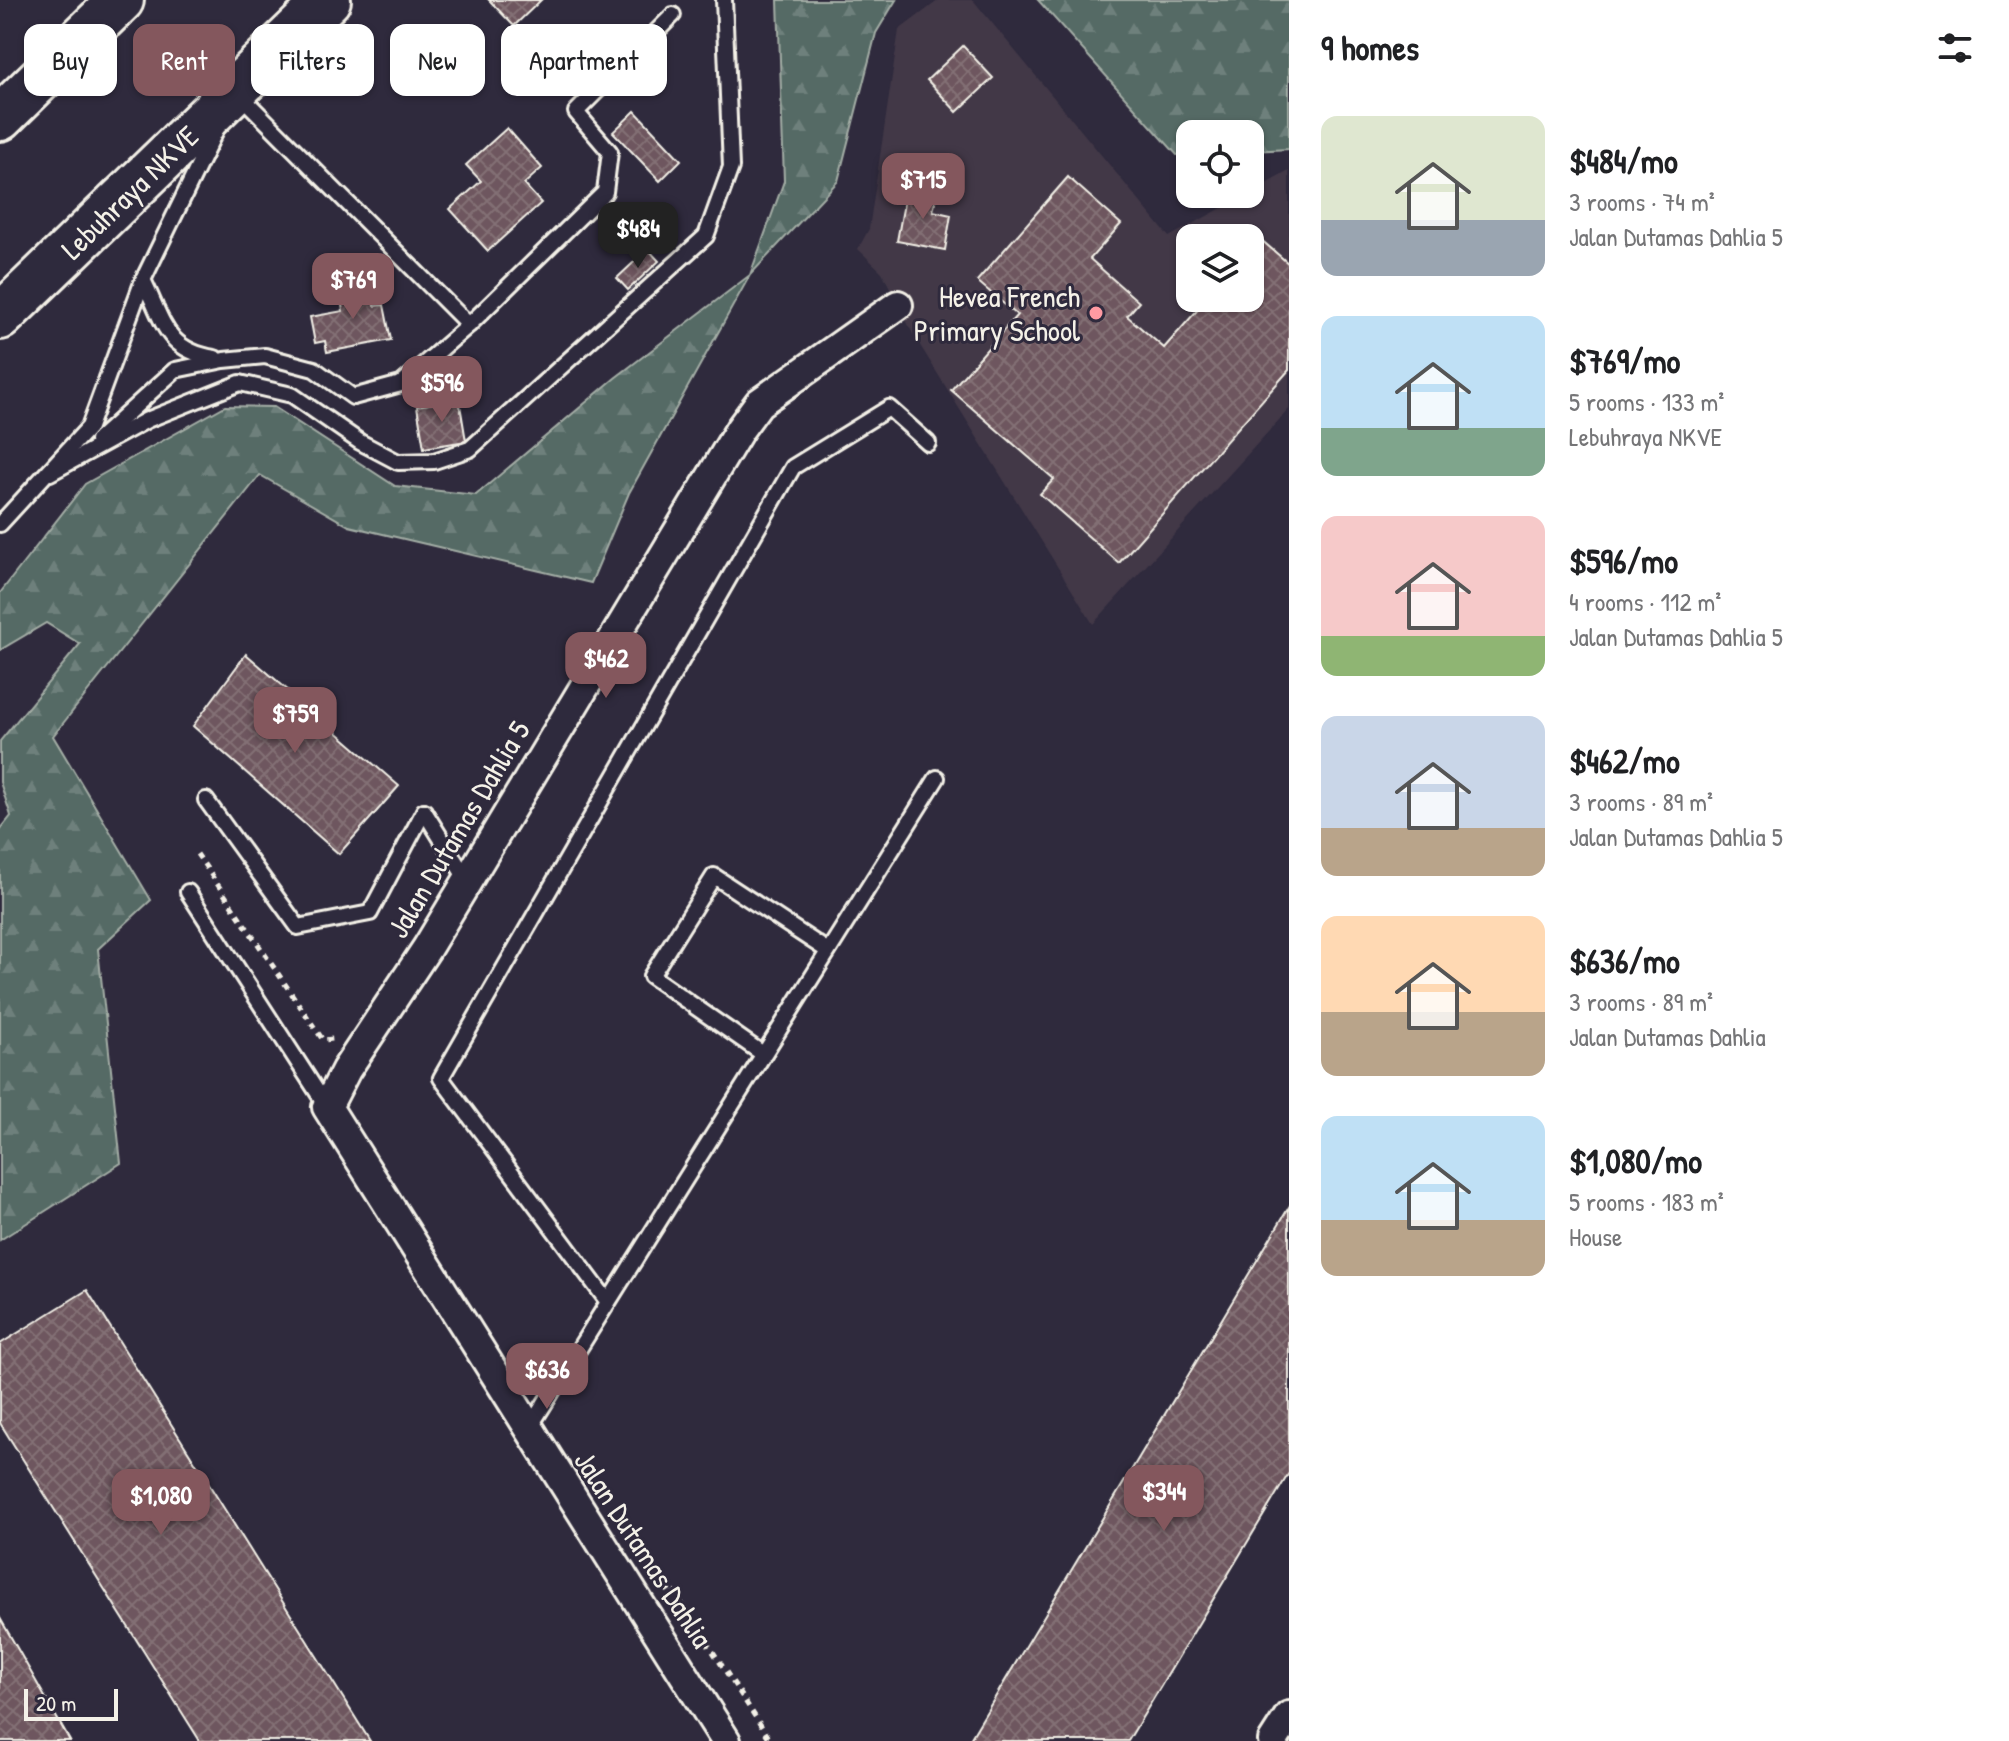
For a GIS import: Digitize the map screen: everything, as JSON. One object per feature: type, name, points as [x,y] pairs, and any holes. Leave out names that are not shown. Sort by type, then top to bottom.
[{"type":"highway","points":[[0,118],[121,0]]},
{"type":"highway","name":"Lebuhraya NKVE","points":[[235,90],[328,0]]},
{"type":"highway","name":"Lebuhraya NKVE","points":[[0,317],[229,96]]},
{"type":"street","name":"Jalan Dutamas Dahlia 5","points":[[327,1107],[346,1070],[427,948],[759,403],[898,305]]},
{"type":"street","name":"Jalan Dutamas Dahlia","points":[[327,1107],[726,1741]]},
{"type":"street","points":[[1273,1741],[1289,1716]]},
{"type":"lane","points":[[50,473],[147,420],[240,383],[292,395],[360,442],[398,462],[434,461],[470,449],[706,236],[731,167],[724,0]]},
{"type":"lane","points":[[82,455],[175,370],[265,356],[314,369],[353,397],[401,384],[469,325],[605,192],[610,152],[576,112],[673,15]]},
{"type":"lane","points":[[235,90],[469,325]]},
{"type":"lane","points":[[0,524],[89,427],[143,280],[232,96]]},
{"type":"lane","points":[[143,280],[174,343],[192,355],[224,360]]},
{"type":"lane","points":[[608,1302],[441,1078],[793,467],[889,408],[928,443]]},
{"type":"lane","points":[[528,1430],[937,778]]},
{"type":"lane","points":[[206,800],[298,927],[370,913],[424,811],[467,880]]},
{"type":"lane","points":[[763,1054],[651,976],[659,963],[714,876],[828,951]]},
{"type":"lane","points":[[188,892],[327,1107]]},
{"type":"path","points":[[197,854],[323,1040],[343,1036]]},
{"type":"path","points":[[643,1610],[671,1587],[771,1741]]},
{"type":"shaded area","name":"Hevea French Primary School","points":[[939,0],[973,0],[1169,237],[1176,233],[1176,312],[1264,312],[1264,224],[1193,224],[1222,208],[1264,208],[1264,185],[1289,171],[1289,409],[1093,624],[913,334],[882,272],[858,249],[869,229],[899,30]]},
{"type":"green space","points":[[778,0],[896,0],[876,33],[838,181],[750,275],[784,181]]},
{"type":"green space","points":[[1038,0],[1289,0],[1289,149],[1264,150],[1264,120],[1176,120],[1176,154]]},
{"type":"green space","points":[[750,275],[629,493],[591,583],[349,526],[260,475],[53,736],[151,900],[98,949],[121,1163],[0,1240],[0,830],[11,816],[0,782],[0,741],[80,644],[46,623],[0,650],[0,593],[85,484],[225,406],[274,407],[395,486],[476,495],[615,378]]},
{"type":"building","points":[[489,0],[541,0],[516,24],[512,24]]},
{"type":"building","points":[[963,46],[993,78],[957,112],[927,80]]},
{"type":"building","points":[[635,111],[681,160],[660,181],[613,132]]},
{"type":"building","points":[[507,128],[542,168],[524,184],[541,203],[488,251],[450,209],[481,181],[466,165]]},
{"type":"building","points":[[1068,177],[1121,224],[1090,259],[1139,302],[1127,316],[1164,348],[1196,312],[1264,312],[1264,242],[1289,264],[1289,370],[1119,563],[1040,494],[1054,479],[951,390],[1017,315],[977,281]]},
{"type":"building","points":[[907,187],[937,193],[933,211],[951,215],[945,250],[897,241]]},
{"type":"building","points":[[648,249],[659,261],[628,290],[617,278]]},
{"type":"building","points":[[369,281],[374,306],[384,305],[391,340],[327,352],[325,341],[315,343],[310,317],[343,311],[339,287]]},
{"type":"building","points":[[459,399],[466,441],[424,448],[417,406]]},
{"type":"building","points":[[246,654],[399,786],[339,854],[193,726]]},
{"type":"building","points":[[1289,1207],[1289,1473],[1128,1741],[969,1741]]},
{"type":"building","points":[[87,1290],[370,1741],[200,1741],[0,1423],[0,1344]]},
{"type":"building","points":[[0,1618],[70,1741],[0,1741]]},
{"type":"place","name":"Hevea French Primary School","points":[[1096,313]]}]
